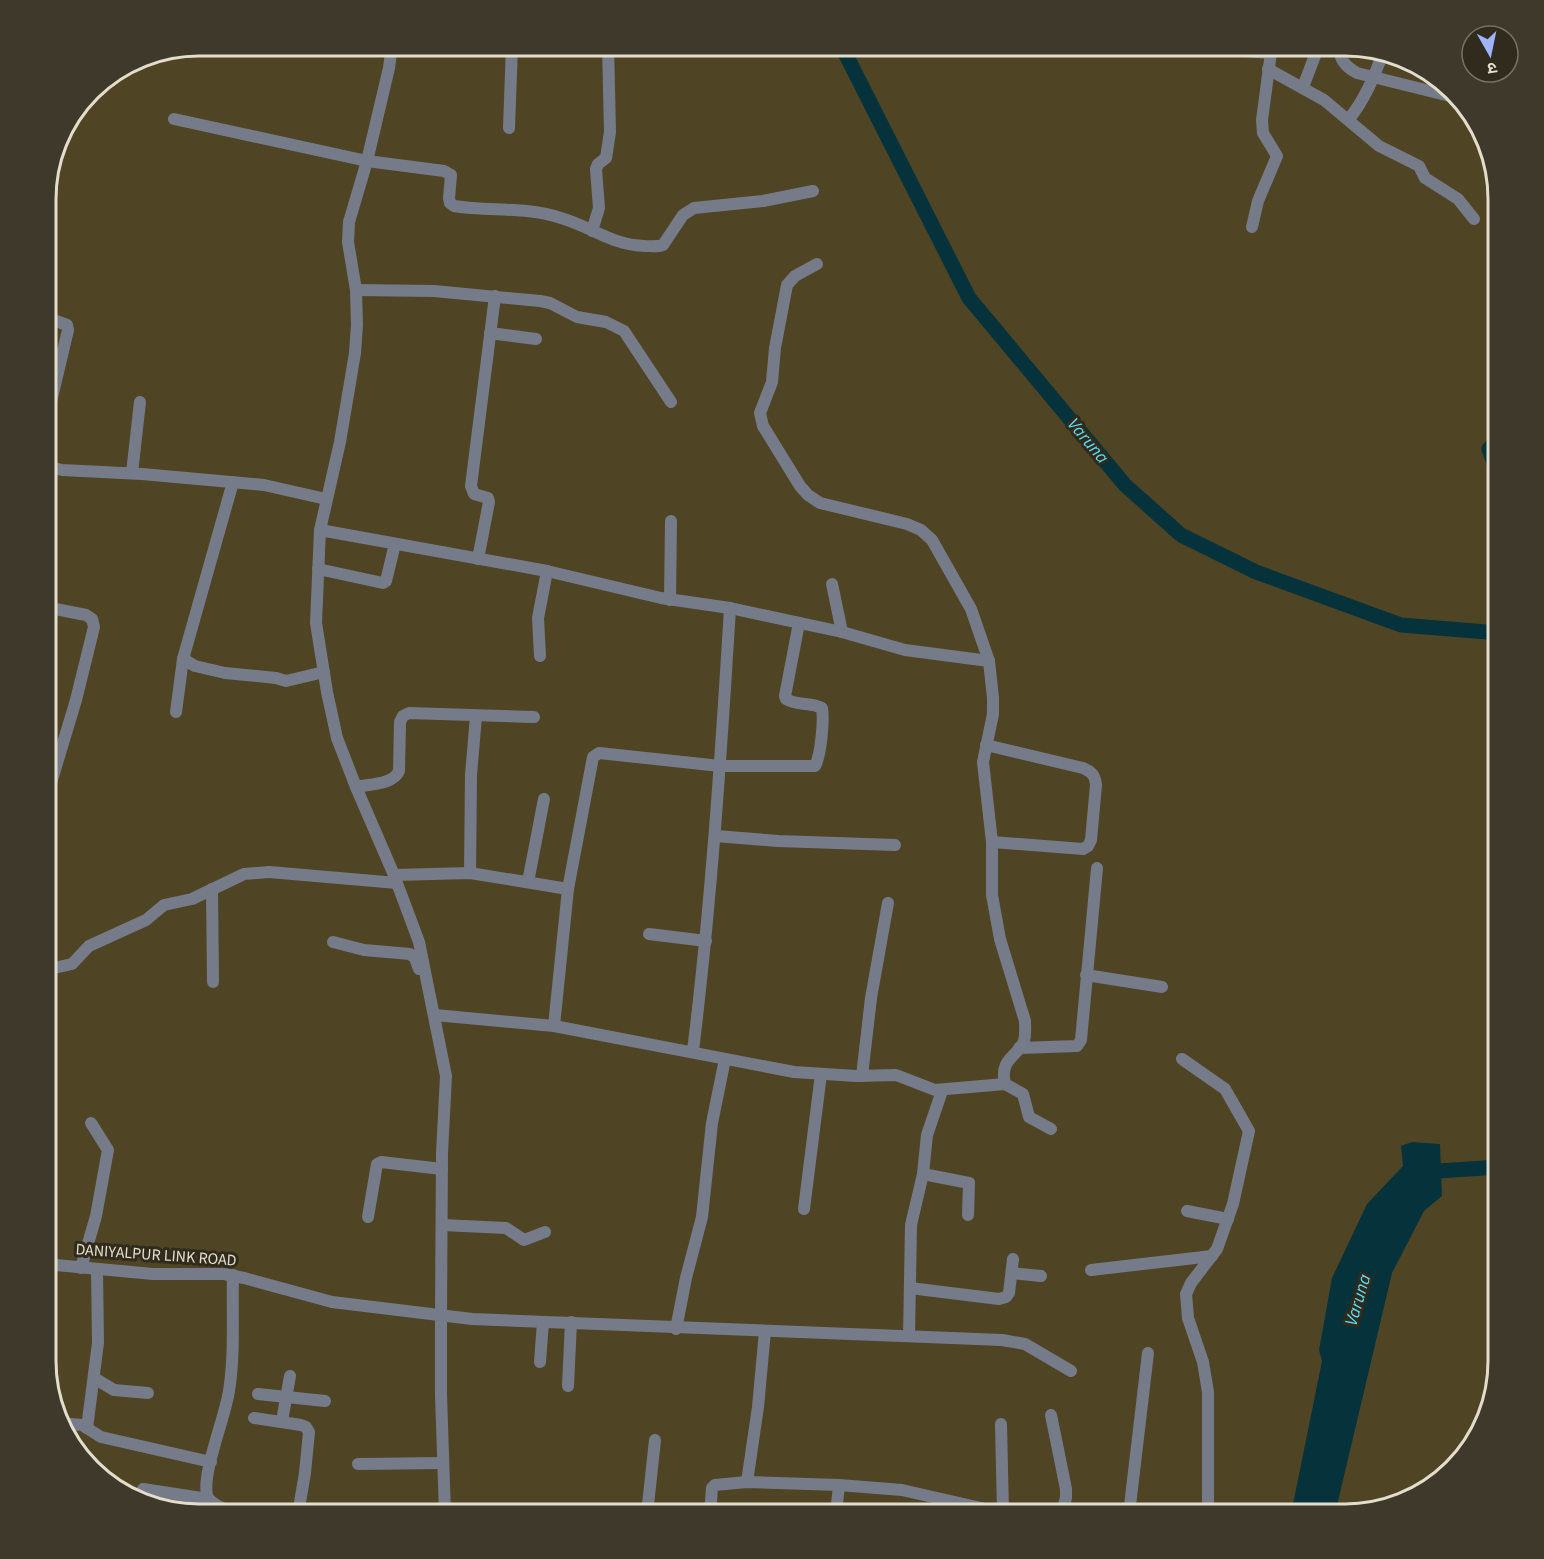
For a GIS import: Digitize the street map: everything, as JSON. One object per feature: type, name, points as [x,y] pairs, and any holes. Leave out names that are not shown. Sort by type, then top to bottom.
[{"type":"street","points":[[391,56],[367,161],[349,222],[348,242],[356,290],[355,353],[340,442],[320,530],[316,623],[337,738],[419,942],[446,1076],[442,1169],[441,1315],[445,1504]]},
{"type":"street","points":[[509,128],[512,56]]},
{"type":"street","points":[[592,231],[599,208],[596,169],[598,164],[606,158],[610,132],[608,56]]},
{"type":"street","points":[[1252,227],[1258,201],[1277,156],[1263,133],[1262,127],[1263,99],[1270,56]]},
{"type":"street","points":[[1303,87],[1315,56]]},
{"type":"street","points":[[1340,56],[1344,65],[1357,73],[1444,95]]},
{"type":"street","points":[[1349,119],[1358,108],[1374,78],[1381,60]]},
{"type":"street","points":[[1268,69],[1303,87],[1349,119],[1379,146],[1419,166],[1425,178],[1458,199],[1474,219]]},
{"type":"street","points":[[174,119],[367,161],[449,172],[451,180],[449,198],[450,203],[454,206],[512,208],[553,215],[623,244],[659,246],[666,242],[683,215],[694,208],[763,201],[813,191]]},
{"type":"street","points":[[817,264],[795,276],[788,285],[775,348],[772,382],[761,406],[760,420],[800,486],[814,500],[907,524],[921,530],[932,540],[971,609],[989,661],[993,714],[983,762],[992,842],[992,895],[1000,939],[1025,1021],[1026,1033],[1023,1043],[1007,1060],[1005,1084]]},
{"type":"street","points":[[356,290],[434,291],[550,303],[577,317],[617,326],[629,337],[671,402]]},
{"type":"street","points":[[478,559],[489,502],[488,498],[474,494],[471,486],[495,296]]},
{"type":"street","points":[[56,320],[67,325],[68,330],[56,381]]},
{"type":"street","points":[[490,333],[536,339]]},
{"type":"street","points":[[132,473],[140,402]]},
{"type":"street","points":[[56,469],[264,485],[326,498]]},
{"type":"street","points":[[176,712],[183,659],[233,482]]},
{"type":"street","points":[[670,600],[671,521]]},
{"type":"street","points":[[320,530],[547,571],[670,600],[730,608],[842,632],[905,650],[989,661]]},
{"type":"street","points":[[318,569],[383,583],[386,581],[395,544]]},
{"type":"street","points":[[540,656],[538,618],[547,571]]},
{"type":"street","points":[[832,585],[842,632]]},
{"type":"street","points":[[693,1052],[716,836],[730,608]]},
{"type":"street","points":[[56,609],[87,615],[94,627],[76,700],[56,766]]},
{"type":"street","points":[[554,1026],[568,889],[591,761],[595,754],[720,766],[811,767],[817,763],[822,708],[792,703],[785,696],[799,623]]},
{"type":"street","points":[[183,659],[195,666],[225,673],[286,681],[324,672]]},
{"type":"street","points":[[356,787],[396,777],[399,771],[400,722],[403,716],[409,713],[534,717]]},
{"type":"street","points":[[470,873],[471,776],[476,716]]},
{"type":"street","points":[[986,745],[1083,768],[1091,772],[1096,786],[1090,840],[1088,846],[1083,849],[992,842]]},
{"type":"street","points":[[528,882],[544,799]]},
{"type":"street","points":[[716,836],[778,841],[895,845]]},
{"type":"street","points":[[1019,1048],[1077,1046],[1079,1044],[1097,868]]},
{"type":"street","points":[[56,968],[72,964],[89,946],[146,920],[164,905],[192,899],[233,878],[257,872],[395,879],[470,873],[568,889]]},
{"type":"street","points":[[212,889],[213,982]]},
{"type":"street","points":[[862,1076],[871,998],[888,903]]},
{"type":"street","points":[[649,934],[706,941]]},
{"type":"street","points":[[333,942],[364,950],[413,955],[428,986]]},
{"type":"street","points":[[1086,975],[1162,987]]},
{"type":"street","points":[[435,1015],[554,1026],[794,1072],[862,1076],[896,1075],[942,1091],[1005,1084],[1023,1094],[1029,1117],[1051,1129]]},
{"type":"street","points":[[676,1329],[702,1217],[713,1115],[725,1059]]},
{"type":"street","points":[[1182,1059],[1225,1089],[1248,1131],[1228,1219],[1213,1256],[1205,1262],[1186,1294],[1186,1305],[1208,1385],[1208,1504]]},
{"type":"street","points":[[804,1209],[821,1074]]},
{"type":"street","points":[[909,1336],[911,1232],[923,1174],[927,1135],[942,1091]]},
{"type":"street","points":[[81,1268],[96,1216],[108,1149],[91,1123]]},
{"type":"street","points":[[368,1217],[377,1164],[381,1162],[442,1169]]},
{"type":"street","points":[[923,1174],[969,1183],[968,1215]]},
{"type":"street","points":[[1187,1211],[1228,1219]]},
{"type":"street","points":[[442,1225],[506,1228],[524,1240],[545,1233]]},
{"type":"street","points":[[1091,1270],[1213,1256]]},
{"type":"street","points":[[910,1288],[999,1299],[1006,1297],[1009,1293],[1013,1259]]},
{"type":"street","name":"DANIYALPUR LINK ROAD","points":[[56,1265],[153,1274],[233,1275],[332,1302],[472,1319],[1015,1341],[1025,1344],[1071,1371]]},
{"type":"street","points":[[87,1428],[98,1342],[97,1269]]},
{"type":"street","points":[[1012,1273],[1041,1276]]},
{"type":"street","points":[[208,1499],[211,1462],[229,1389],[233,1275]]},
{"type":"street","points":[[540,1362],[543,1322]]},
{"type":"street","points":[[568,1386],[571,1322]]},
{"type":"street","points":[[747,1482],[758,1407],[765,1331]]},
{"type":"street","points":[[1130,1504],[1148,1353]]},
{"type":"street","points":[[282,1421],[290,1376]]},
{"type":"street","points":[[94,1378],[114,1390],[148,1393]]},
{"type":"street","points":[[258,1394],[325,1401]]},
{"type":"street","points":[[1051,1415],[1066,1489],[1064,1504]]},
{"type":"street","points":[[254,1418],[301,1425],[309,1432],[299,1504]]},
{"type":"street","points":[[1001,1424],[1003,1504]]},
{"type":"street","points":[[71,1425],[87,1428],[101,1437],[211,1462]]},
{"type":"street","points":[[648,1504],[655,1440]]},
{"type":"street","points":[[358,1464],[444,1464]]},
{"type":"street","points":[[711,1504],[712,1488],[715,1485],[747,1482],[902,1490],[963,1504]]},
{"type":"street","points":[[837,1504],[839,1485]]},
{"type":"street","points":[[143,1489],[208,1499],[215,1504]]},
{"type":"water","points":[[1412,1142],[1440,1144],[1442,1196],[1424,1211],[1392,1273],[1337,1504],[1293,1504],[1322,1361],[1319,1350],[1332,1278],[1367,1204],[1403,1166],[1401,1146]]},
{"type":"waterway","name":"Varuna","points":[[847,56],[969,298],[1125,485],[1181,535],[1256,572],[1401,625],[1488,632]]},
{"type":"waterway","name":"Varuna","points":[[1425,1182],[1438,1171],[1488,1168]]}]
